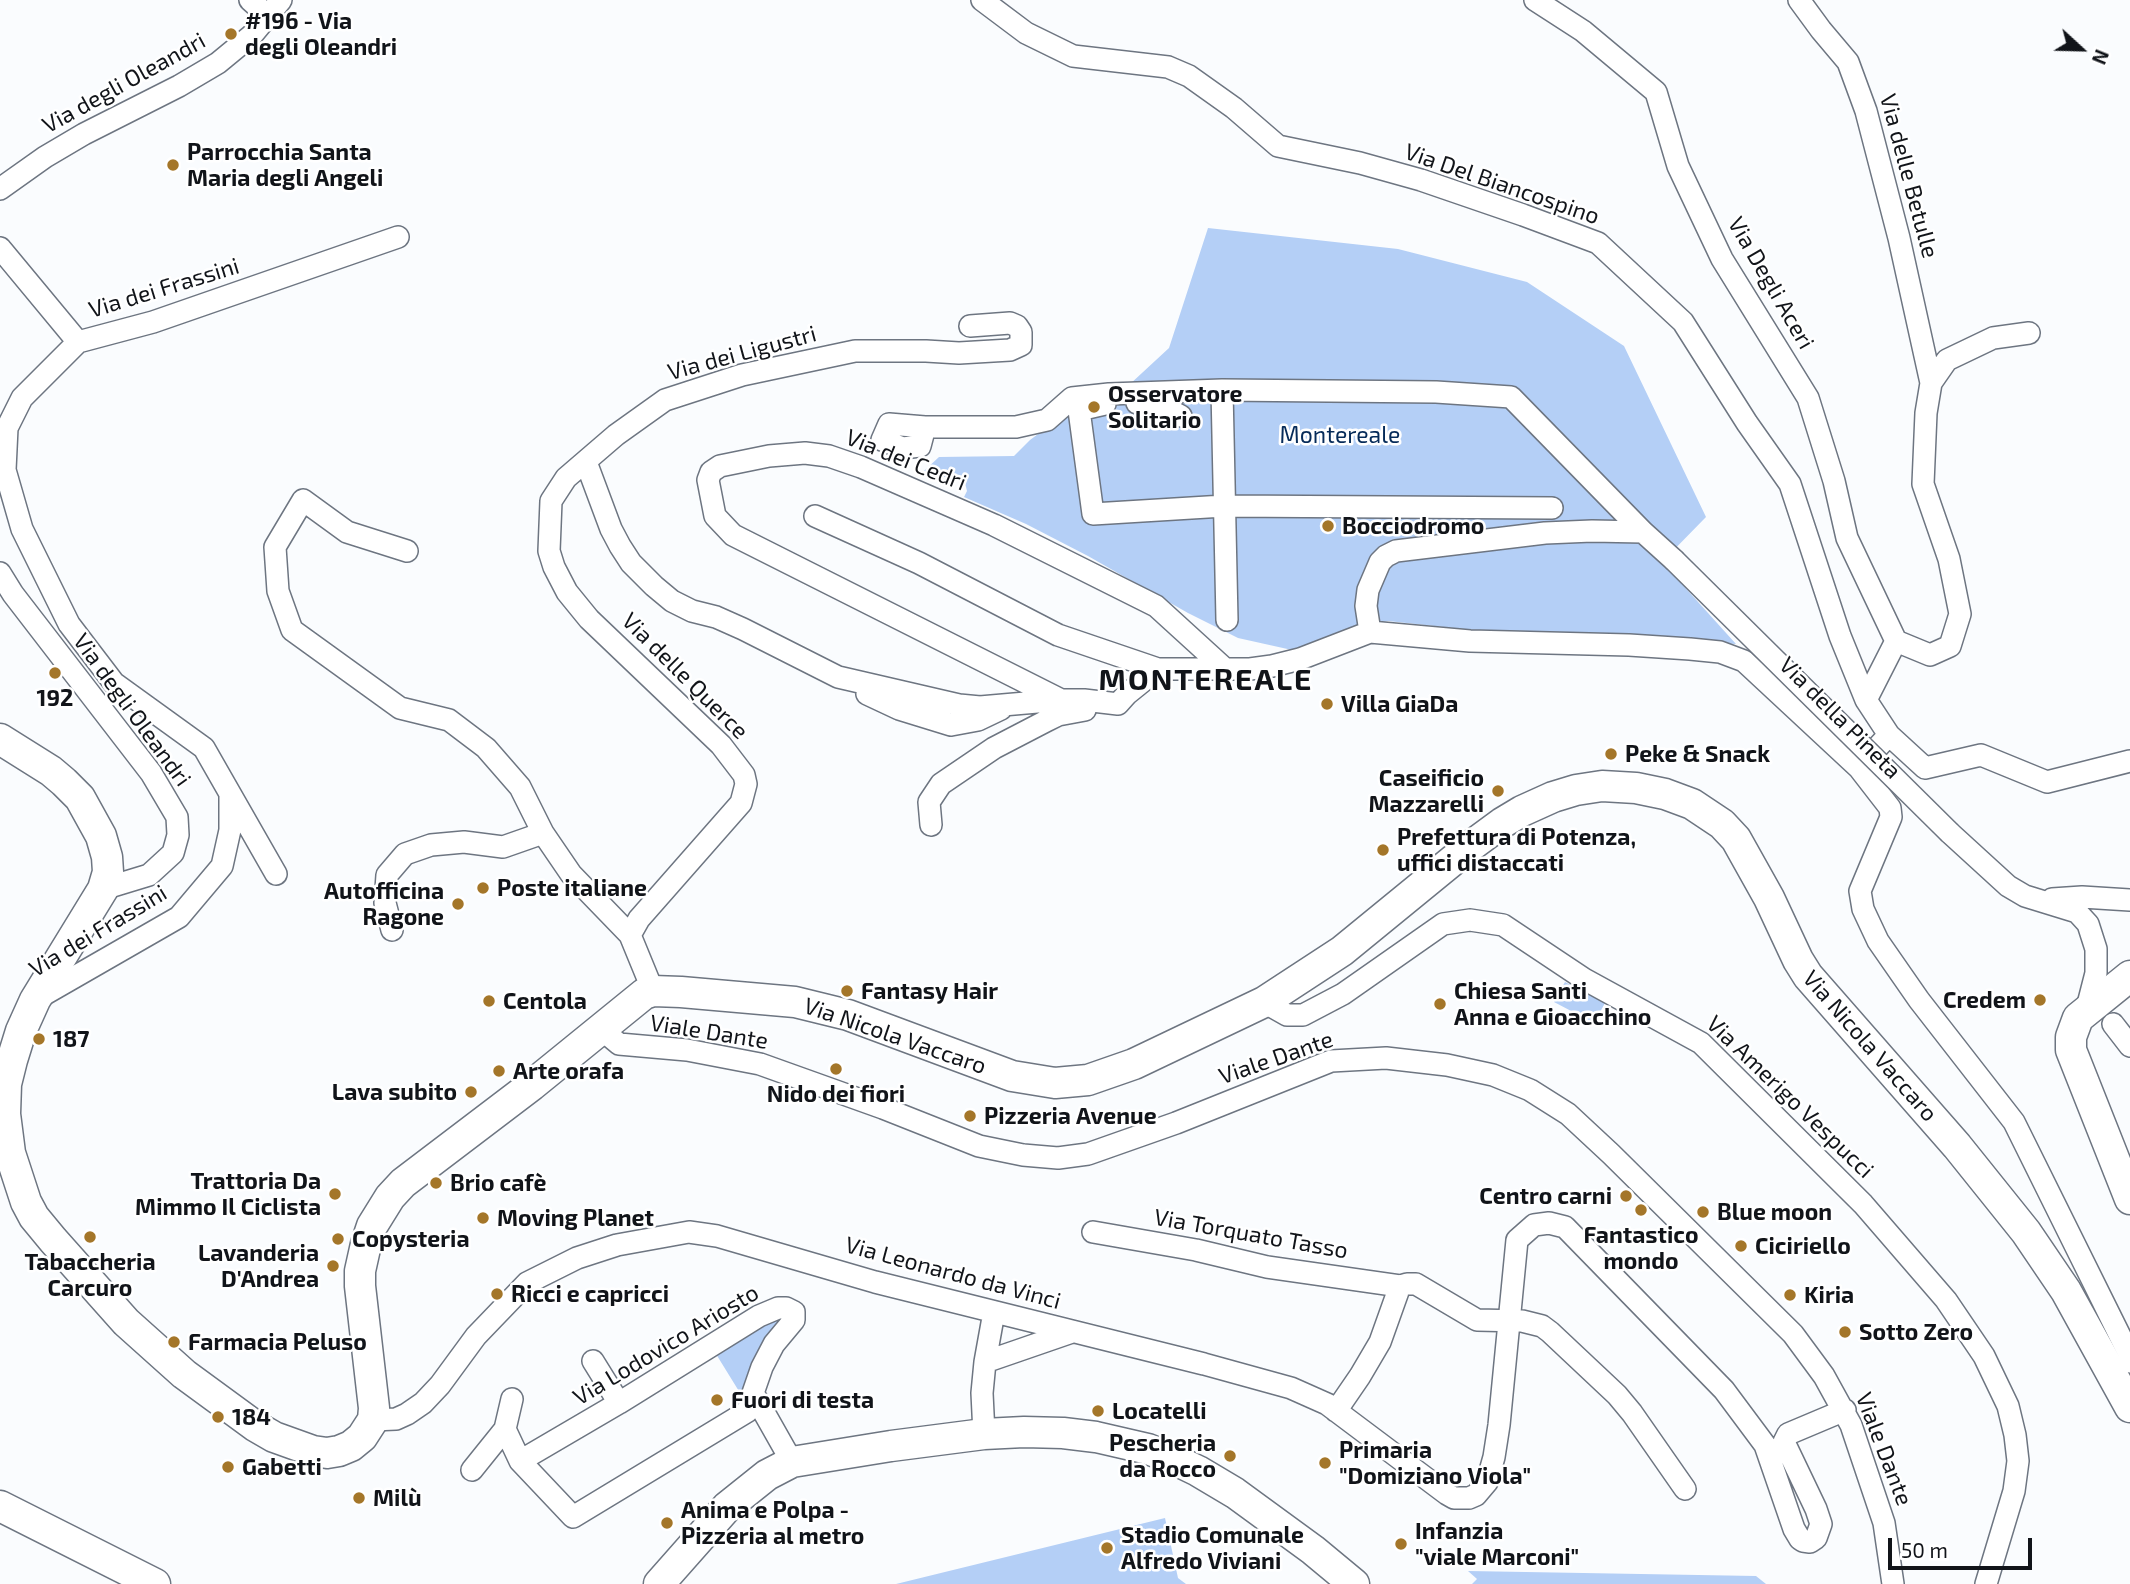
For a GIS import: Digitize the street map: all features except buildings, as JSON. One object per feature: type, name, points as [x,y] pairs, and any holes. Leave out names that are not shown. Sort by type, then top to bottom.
[{"type":"street","name":"Via degli Oleandri","points":[[0,189],[45,157],[84,134],[219,63],[253,35],[275,8],[250,0]]},
{"type":"street","name":"Via Del Biancospino","points":[[982,0],[1026,33],[1073,56],[1168,67],[1189,76],[1234,108],[1278,146],[1360,163],[1421,180],[1598,243],[1683,322],[1747,423],[1790,484],[1840,636],[1866,700],[1889,735],[1925,768],[1981,755],[2047,782],[2130,761]]},
{"type":"street","name":"Via Degli Aceri","points":[[1535,0],[1583,31],[1656,92],[1678,166],[1722,259],[1808,398],[1834,481],[1847,538],[1896,641]]},
{"type":"street","name":"Via delle Betulle","points":[[1799,0],[1848,62],[1866,111],[1899,238],[1931,383],[1926,413],[1923,484],[1949,559],[1960,614],[1950,646],[1930,655],[1896,641]]},
{"type":"street","name":"Via dei Frassini","points":[[276,874],[205,748],[114,683],[69,624],[22,529],[5,470],[7,428],[22,398],[78,342],[153,322],[398,237]]},
{"type":"street","points":[[0,248],[78,342]]},
{"type":"street","name":"Via dei Ligustri","points":[[586,462],[616,435],[665,400],[742,375],[855,351],[959,353],[1010,350],[1021,345],[1021,332],[1017,326],[1010,323],[970,326]]},
{"type":"street","points":[[1931,383],[1947,360],[1993,338],[2029,333]]},
{"type":"street","points":[[1222,390],[1227,620]]},
{"type":"street","points":[[925,427],[1016,427],[1047,420],[1072,398],[1109,394],[1222,390],[1436,392],[1511,397],[1643,532],[1950,833],[2008,886],[2025,896],[2077,912],[2088,924],[2096,949],[2096,973],[2086,1012]]},
{"type":"street","points":[[1181,416],[1162,406],[1138,403],[1112,402],[1079,410],[1093,514],[1224,506],[1552,508]]},
{"type":"street","name":"Via dei Cedri","points":[[1060,700],[733,535],[715,516],[708,480],[711,472],[720,466],[769,456],[805,453],[829,456],[861,467],[994,525],[1156,607],[1224,668]]},
{"type":"street","points":[[586,462],[620,546],[631,563],[672,601],[743,629],[899,709],[951,725],[978,720],[1012,704]]},
{"type":"street","name":"Via delle Querce","points":[[586,462],[566,478],[551,500],[549,551],[554,567],[567,592],[589,619],[720,745],[744,775],[746,784],[741,803],[639,919],[630,935]]},
{"type":"street","points":[[0,740],[51,771],[80,798],[101,836],[108,872],[103,889],[35,1000],[21,1031],[6,1084],[5,1114],[10,1153],[20,1187],[34,1217],[126,1322],[184,1374],[254,1426],[295,1446],[313,1451],[327,1452],[351,1446],[362,1437],[373,1420],[374,1408],[360,1286],[366,1244],[381,1210],[403,1183],[532,1085],[634,1000],[653,991],[630,935],[571,874],[543,833],[520,788],[486,748],[449,720],[400,708],[292,630],[278,591],[275,547],[303,500],[347,532],[407,551]]},
{"type":"street","points":[[815,516],[919,563],[1058,635],[1158,669],[1250,669],[1272,666],[1300,659],[1370,632],[1366,606],[1368,590],[1380,562],[1396,551],[1545,533],[1643,532]]},
{"type":"street","name":"Via degli Oleandri","points":[[0,573],[12,594],[151,773],[177,817],[178,835],[173,853],[149,875],[103,889]]},
{"type":"street","name":"Via della Pineta","points":[[1370,632],[1470,641],[1629,645],[1720,652],[1744,661],[1859,768],[1885,799],[1891,817],[1860,891],[1863,909],[1878,941],[1919,1000],[2014,1122],[2129,1354],[2130,1362]]},
{"type":"street","points":[[1866,700],[1896,641]]},
{"type":"street","points":[[931,825],[929,802],[940,784],[994,748],[1058,715],[1074,710],[1105,709],[1118,704],[1158,669]]},
{"type":"street","points":[[838,677],[959,705],[980,707],[1084,699],[1118,704]]},
{"type":"street","points":[[1859,768],[1889,735]]},
{"type":"street","name":"Via Nicola Vaccaro","points":[[653,991],[762,998],[823,1008],[877,1025],[1012,1076],[1055,1083],[1088,1080],[1134,1064],[1265,1002],[1342,951],[1468,848],[1522,811],[1576,790],[1602,786],[1636,788],[1665,794],[1692,804],[1722,824],[1736,839],[1808,976],[1957,1146],[2026,1233],[2066,1291],[2130,1407]]},
{"type":"street","name":"Via dei Frassini","points":[[35,1000],[180,917],[222,866],[230,830],[230,794]]},
{"type":"street","points":[[392,930],[385,903],[387,875],[405,854],[431,845],[464,842],[503,847],[543,833]]},
{"type":"street","points":[[2038,900],[2081,897],[2130,900]]},
{"type":"street","name":"Via Amerigo Vespucci","points":[[1265,1002],[1287,1015],[1303,1015],[1343,994],[1443,924],[1470,919],[1503,925],[1584,979],[1701,1043],[1863,1204],[1946,1300],[1984,1356],[2008,1406],[2018,1461],[2014,1491],[1986,1584]]},
{"type":"street","points":[[2130,976],[2078,1018],[2073,1028],[2071,1050],[2130,1199]]},
{"type":"street","points":[[2113,1024],[2130,1046]]},
{"type":"street","name":"Viale Dante","points":[[601,1029],[619,1044],[687,1050],[760,1064],[979,1146],[1023,1155],[1058,1158],[1088,1154],[1176,1123],[1331,1061],[1386,1058],[1447,1065],[1493,1075],[1530,1090],[1568,1114],[1611,1154],[1793,1334],[1824,1376],[1851,1425],[1884,1523],[1893,1584]]},
{"type":"street","points":[[1509,1321],[1517,1240],[1534,1226],[1549,1223],[1565,1227],[1724,1390],[1765,1445],[1794,1529],[1803,1541],[1810,1542],[1816,1538],[1821,1524],[1784,1442],[1788,1434],[1844,1410]]},
{"type":"street","name":"Via Leonardo da Vinci","points":[[373,1420],[396,1419],[423,1403],[440,1385],[476,1336],[527,1283],[577,1258],[617,1245],[689,1232],[717,1236],[875,1282],[1290,1388],[1312,1396],[1336,1411],[1447,1494],[1462,1499],[1476,1495],[1487,1482],[1494,1457],[1509,1321]]},
{"type":"street","name":"Via Torquato Tasso","points":[[1093,1232],[1196,1250],[1267,1267],[1400,1286],[1416,1284],[1477,1320],[1522,1321],[1542,1326],[1605,1382],[1632,1413],[1685,1489]]},
{"type":"street","points":[[1336,1411],[1380,1342],[1400,1286]]},
{"type":"street","name":"Via Lodovico Ariosto","points":[[520,1461],[759,1317],[778,1308],[786,1308],[794,1312],[794,1320],[774,1344],[753,1393]]},
{"type":"street","points":[[984,1434],[982,1393],[994,1312]]},
{"type":"street","points":[[985,1362],[1072,1332]]},
{"type":"street","points":[[593,1361],[619,1403]]},
{"type":"street","points":[[753,1393],[792,1462]]},
{"type":"street","points":[[505,1429],[520,1461],[573,1517],[748,1411],[753,1393]]},
{"type":"street","points":[[472,1470],[505,1429],[512,1399]]},
{"type":"street","points":[[669,1580],[727,1507],[757,1482],[792,1462],[984,1434],[1050,1433],[1096,1437],[1148,1449],[1198,1471],[1235,1493],[1354,1584]]},
{"type":"street","points":[[0,1506],[155,1584]]},
{"type":"green space","name":"Montereale","points":[[1208,228],[1398,249],[1527,282],[1624,346],[1706,517],[1662,562],[1736,644],[1481,631],[1388,621],[1292,650],[1238,638],[1026,524],[964,497],[967,491],[965,483],[924,471],[939,457],[1014,456],[1030,440],[1076,406],[1129,385],[1169,348]]},
{"type":"green space","points":[[1565,982],[1605,1003],[1594,1023],[1554,1002]]},
{"type":"green space","points":[[779,1317],[784,1318],[745,1401],[716,1354],[758,1326]]},
{"type":"green space","name":"Stadio Comunale Alfredo Viviani","points":[[1165,1518],[1178,1578],[1186,1584],[896,1584]]},
{"type":"green space","points":[[1468,1571],[1756,1576],[1766,1584],[1472,1584],[1477,1579]]},
{"type":"place","name":"#196 - Via degli Oleandri","points":[[231,34]]},
{"type":"place","name":"Parrocchia Santa Maria degli Angeli","points":[[173,165]]},
{"type":"place","name":"Osservatore Solitario","points":[[1094,407]]},
{"type":"place","name":"Bocciodromo","points":[[1328,526]]},
{"type":"place","name":"192","points":[[55,673]]},
{"type":"place","name":"Villa GiaDa","points":[[1327,704]]},
{"type":"place","name":"Peke & Snack","points":[[1611,754]]},
{"type":"place","name":"Caseificio Mazzarelli","points":[[1498,791]]},
{"type":"place","name":"Prefettura di Potenza, uffici distaccati","points":[[1383,850]]},
{"type":"place","name":"Poste italiane","points":[[483,888]]},
{"type":"place","name":"Autofficina Ragone","points":[[458,904]]},
{"type":"place","name":"Fantasy Hair","points":[[847,991]]},
{"type":"place","name":"Credem","points":[[2040,1000]]},
{"type":"place","name":"Centola","points":[[489,1001]]},
{"type":"place","name":"Chiesa Santi Anna e Gioacchino","points":[[1440,1004]]},
{"type":"place","name":"187","points":[[39,1039]]},
{"type":"place","name":"Nido dei fiori","points":[[836,1069]]},
{"type":"place","name":"Arte orafa","points":[[499,1071]]},
{"type":"place","name":"Lava subito","points":[[471,1092]]},
{"type":"place","name":"Pizzeria Avenue","points":[[970,1116]]},
{"type":"place","name":"Brio cafè","points":[[436,1183]]},
{"type":"place","name":"Trattoria Da Mimmo Il Ciclista","points":[[335,1194]]},
{"type":"place","name":"Centro carni","points":[[1626,1196]]},
{"type":"place","name":"Fantastico mondo","points":[[1641,1210]]},
{"type":"place","name":"Blue moon","points":[[1703,1212]]},
{"type":"place","name":"Moving Planet","points":[[483,1218]]},
{"type":"place","name":"Tabaccheria Carcuro","points":[[90,1237]]},
{"type":"place","name":"Copysteria","points":[[338,1239]]},
{"type":"place","name":"Ciciriello","points":[[1741,1246]]},
{"type":"place","name":"Lavanderia D'Andrea","points":[[333,1266]]},
{"type":"place","name":"Ricci e capricci","points":[[497,1294]]},
{"type":"place","name":"Kiria","points":[[1790,1295]]},
{"type":"place","name":"Sotto Zero","points":[[1845,1332]]},
{"type":"place","name":"Farmacia Peluso","points":[[174,1342]]},
{"type":"place","name":"Fuori di testa","points":[[717,1400]]},
{"type":"place","name":"Locatelli","points":[[1098,1411]]},
{"type":"place","name":"184","points":[[218,1417]]},
{"type":"place","name":"Pescheria da Rocco","points":[[1230,1456]]},
{"type":"place","name":"Primaria \"Domiziano Viola\"","points":[[1325,1463]]},
{"type":"place","name":"Gabetti","points":[[228,1467]]},
{"type":"place","name":"Milù","points":[[359,1498]]},
{"type":"place","name":"Anima e Polpa - Pizzeria al metro","points":[[667,1523]]},
{"type":"place","name":"Infanzia \"viale Marconi\"","points":[[1401,1544]]},
{"type":"place","name":"Stadio Comunale Alfredo Viviani","points":[[1107,1548]]},
{"type":"district","name":"MONTEREALE","points":[[1206,680]]}]
